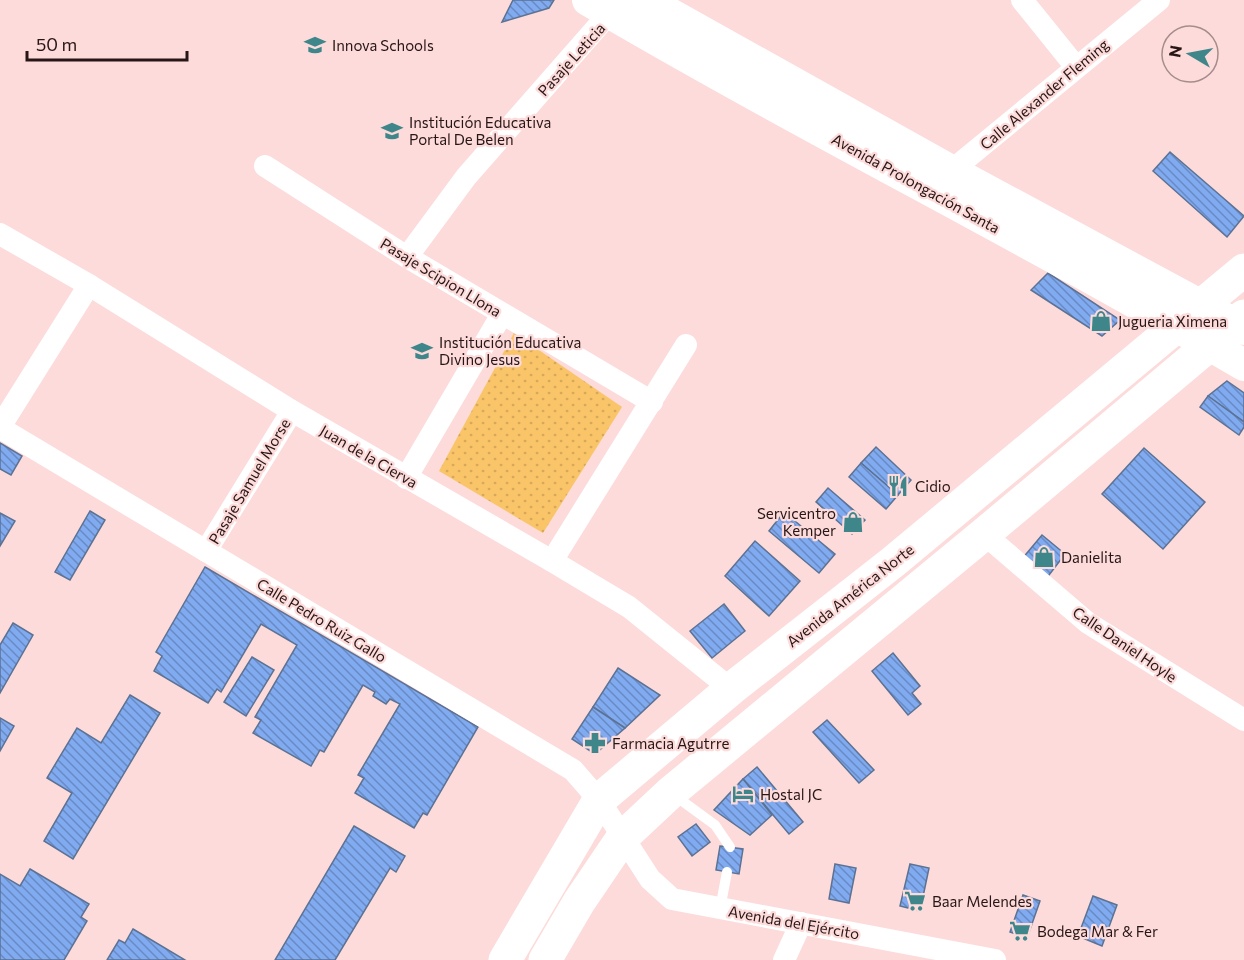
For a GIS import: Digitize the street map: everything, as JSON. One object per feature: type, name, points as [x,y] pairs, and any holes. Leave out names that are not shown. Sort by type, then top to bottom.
[{"type":"main road","name":"Avenida América Norte","points":[[505,960],[599,800],[730,689],[893,562],[1244,270]]},
{"type":"main road","points":[[545,960],[579,902],[623,837],[670,793],[1209,345],[1241,323]]},
{"type":"main road","points":[[893,562],[915,590]]},
{"type":"street","name":"Avenida Prolongación Santa","points":[[645,0],[891,153]]},
{"type":"street","points":[[1022,0],[1076,67]]},
{"type":"street","name":"Calle Alexander Fleming","points":[[944,183],[1076,67],[1159,0]]},
{"type":"street","name":"Avenida Prolongación Santa","points":[[607,4],[891,153],[1188,316],[1241,323]]},
{"type":"street","name":"Pasaje Leticia","points":[[407,257],[466,177],[607,4]]},
{"type":"street","name":"Pasaje Scipion Llona","points":[[264,166],[407,257],[652,402]]},
{"type":"street","name":"Juan de la Cierva","points":[[0,234],[89,285],[292,411],[628,607],[730,689]]},
{"type":"street","points":[[0,427],[89,285]]},
{"type":"street","points":[[406,478],[502,314]]},
{"type":"street","name":"Avenida Prolongación Santa","points":[[1188,316],[1209,345],[1244,365]]},
{"type":"street","points":[[552,561],[686,345]]},
{"type":"street","name":"Pasaje Samuel Morse","points":[[206,551],[292,411]]},
{"type":"street","name":"Calle Pedro Ruiz Gallo","points":[[0,427],[573,770],[599,800],[623,837]]},
{"type":"street","name":"Calle Daniel Hoyle","points":[[984,534],[1088,623],[1244,720]]},
{"type":"street","name":"Avenida del Ejército","points":[[623,837],[650,879],[672,899],[995,960]]},
{"type":"street","points":[[784,960],[801,923]]},
{"type":"lane","points":[[670,793],[715,825],[730,847]]},
{"type":"lane","points":[[720,909],[727,872]]},
{"type":"shaded area","points":[[514,333],[622,407],[543,533],[439,471]]},
{"type":"building","points":[[513,0],[554,0],[549,8],[502,22]]},
{"type":"building","points":[[1170,152],[1244,216],[1227,237],[1153,171]]},
{"type":"building","points":[[1048,273],[1120,320],[1102,336],[1031,290]]},
{"type":"building","points":[[1227,381],[1244,393],[1244,422],[1208,396]]},
{"type":"building","points":[[1208,396],[1244,422],[1239,435],[1200,407]]},
{"type":"building","points":[[0,443],[22,456],[11,475],[0,469]]},
{"type":"building","points":[[876,447],[911,480],[898,495],[861,463]]},
{"type":"building","points":[[1144,448],[1205,502],[1163,549],[1102,494]]},
{"type":"building","points":[[861,463],[898,495],[886,509],[849,477]]},
{"type":"building","points":[[828,488],[865,520],[852,534],[816,502]]},
{"type":"building","points":[[90,511],[105,520],[70,580],[55,572]]},
{"type":"building","points":[[784,512],[835,554],[819,573],[769,531]]},
{"type":"building","points":[[0,513],[15,521],[0,546]]},
{"type":"building","name":"Danielita","points":[[1042,535],[1065,554],[1046,579],[1022,559]]},
{"type":"building","points":[[755,541],[800,581],[769,616],[725,576]]},
{"type":"building","points":[[205,567],[478,727],[427,815],[423,813],[414,828],[355,793],[364,778],[358,775],[400,704],[390,699],[386,704],[373,696],[375,692],[363,685],[324,752],[320,750],[311,766],[253,733],[261,720],[255,717],[297,645],[261,624],[221,692],[217,689],[208,703],[154,671],[162,656],[156,652]]},
{"type":"building","points":[[724,604],[745,631],[712,658],[690,631]]},
{"type":"building","points":[[13,623],[33,635],[0,693],[0,645]]},
{"type":"building","points":[[893,653],[920,686],[912,693],[921,704],[908,715],[872,671]]},
{"type":"building","points":[[252,657],[274,670],[246,716],[224,702]]},
{"type":"building","points":[[618,668],[660,695],[625,728],[593,707]]},
{"type":"building","points":[[130,695],[160,713],[73,859],[44,841],[72,793],[47,778],[77,728],[101,743]]},
{"type":"building","points":[[593,707],[625,728],[595,754],[572,739]]},
{"type":"building","points":[[0,718],[14,726],[0,751]]},
{"type":"building","points":[[827,720],[874,770],[859,783],[813,732]]},
{"type":"building","points":[[757,767],[803,822],[789,834],[743,779]]},
{"type":"building","points":[[743,779],[772,815],[750,835],[714,810]]},
{"type":"building","points":[[696,824],[710,842],[692,856],[678,837]]},
{"type":"building","points":[[354,826],[405,856],[396,872],[390,868],[335,960],[275,960]]},
{"type":"building","points":[[720,846],[743,849],[739,874],[716,870]]},
{"type":"building","points":[[835,864],[856,868],[849,903],[829,899]]},
{"type":"building","points":[[910,864],[929,868],[920,911],[900,906]]},
{"type":"building","points":[[30,869],[89,904],[81,917],[87,921],[64,960],[0,960],[0,874],[20,886]]},
{"type":"building","points":[[1023,895],[1040,901],[1027,938],[1010,932]]},
{"type":"building","points":[[1093,896],[1117,905],[1102,946],[1078,936]]},
{"type":"building","points":[[133,929],[185,960],[107,960],[119,940],[125,943]]},
{"type":"place","name":"Innova Schools","points":[[315,45]]},
{"type":"place","name":"Institución Educativa Portal De Belen","points":[[392,131]]},
{"type":"place","name":"Jugueria Ximena","points":[[1101,321]]},
{"type":"place","name":"Institución Educativa Divino Jesus","points":[[422,351]]},
{"type":"place","name":"Cidio","points":[[898,486]]},
{"type":"place","name":"Servicentro Kemper","points":[[853,522]]},
{"type":"place","name":"Danielita","points":[[1044,557]]},
{"type":"place","name":"Farmacia Agutrre","points":[[595,743]]},
{"type":"place","name":"Hostal JC","points":[[743,794]]},
{"type":"place","name":"Baar Melendes","points":[[915,901]]},
{"type":"place","name":"Bodega Mar & Fer","points":[[1020,931]]}]
